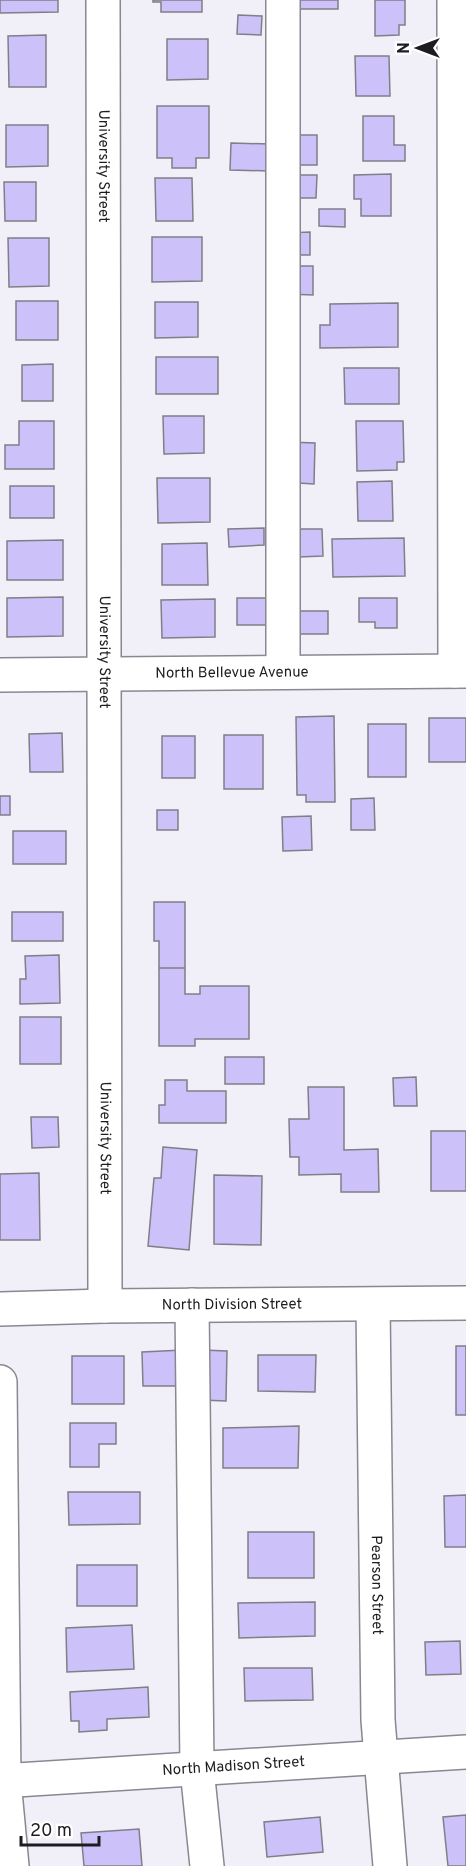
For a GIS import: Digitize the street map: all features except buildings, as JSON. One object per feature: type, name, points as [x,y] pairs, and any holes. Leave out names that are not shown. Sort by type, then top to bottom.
[{"type":"street","name":"University Street","points":[[103,0],[105,1306]]},
{"type":"street","points":[[282,0],[283,672]]},
{"type":"street","points":[[454,0],[460,671]]},
{"type":"street","name":"North Bellevue Avenue","points":[[0,675],[460,671]]},
{"type":"street","name":"North Division Street","points":[[0,1309],[466,1303]]},
{"type":"street","points":[[192,1305],[196,1769],[207,1866]]},
{"type":"street","name":"Pearson Street","points":[[373,1305],[378,1720],[390,1866]]},
{"type":"street","points":[[0,1382],[2,1781],[12,1866]]},
{"type":"street","name":"North Madison Street","points":[[2,1781],[466,1752]]}]
